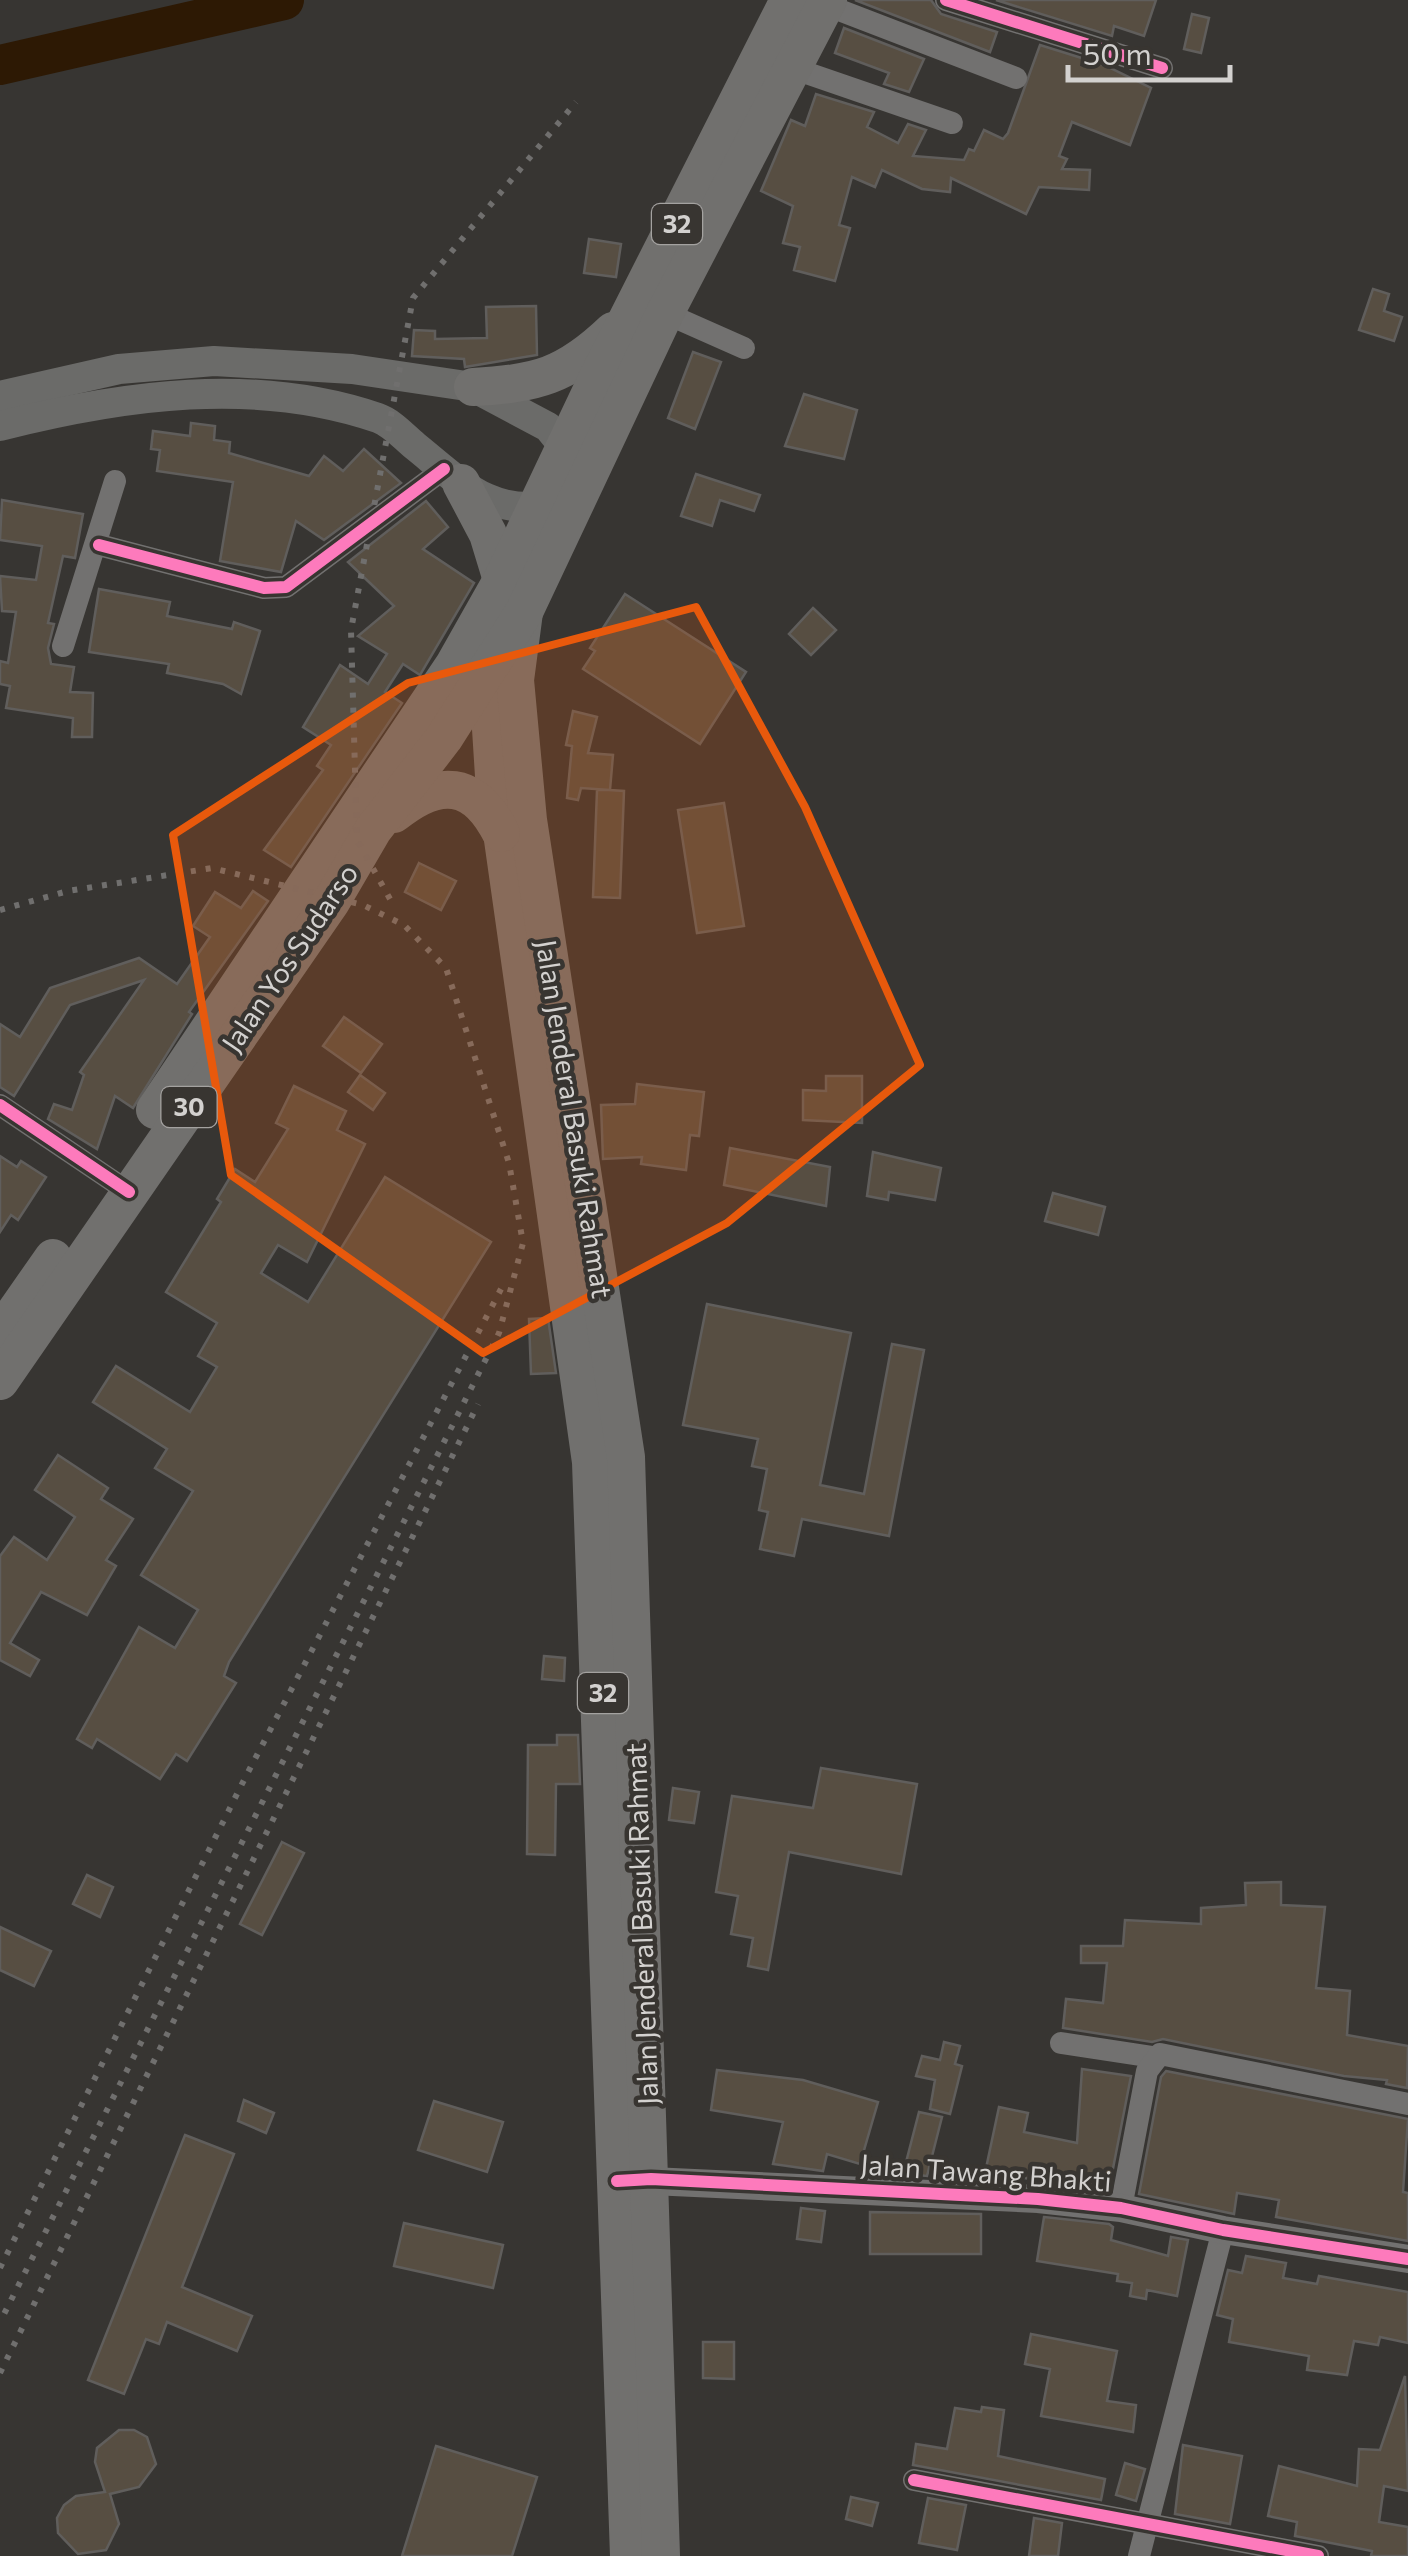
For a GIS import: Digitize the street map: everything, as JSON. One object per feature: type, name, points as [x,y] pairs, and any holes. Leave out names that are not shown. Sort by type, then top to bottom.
[{"type":"highway","name":"32","points":[[494,776],[490,667],[502,580],[564,447],[795,69],[815,2]]},
{"type":"highway","name":"32","points":[[515,828],[516,680],[524,612],[618,414],[649,312],[815,2]]},
{"type":"highway","points":[[472,387],[530,384],[561,371],[649,312]]},
{"type":"highway","points":[[452,476],[488,534],[502,580]]},
{"type":"highway","name":"30","points":[[363,825],[502,580]]},
{"type":"highway","name":"30","points":[[363,825],[402,775],[426,761],[524,612]]},
{"type":"highway","points":[[426,761],[462,758],[484,766],[494,776],[515,828]]},
{"type":"highway","name":"30","points":[[363,825],[412,800],[451,789],[472,796],[515,828]]},
{"type":"highway","name":"Jalan Yos Sudarso","points":[[0,1382],[118,1187],[363,825]]},
{"type":"highway","name":"Jalan Jenderal Basuki Rahmat","points":[[515,828],[626,1458],[621,1749],[634,2180],[630,2556]]},
{"type":"highway","name":"Jalan Yos Sudarso","points":[[0,1334],[118,1187]]},
{"type":"highway","name":"Jalan Jenderal Basuki Rahmat","points":[[634,2180],[661,2556]]},
{"type":"main road","points":[[0,396],[119,369],[214,360],[352,369],[472,387],[548,427],[564,447],[579,494],[536,508],[511,509],[452,476],[384,420],[327,403],[253,394],[194,392],[91,405],[0,426]]},
{"type":"street","points":[[946,0],[1162,68]]},
{"type":"street","points":[[815,2],[1016,78]]},
{"type":"street","points":[[795,69],[952,122]]},
{"type":"street","points":[[649,312],[744,348]]},
{"type":"street","points":[[99,544],[264,588],[286,587],[452,476]]},
{"type":"street","points":[[63,646],[99,544],[115,482]]},
{"type":"street","points":[[0,1105],[118,1187]]},
{"type":"street","points":[[1062,2043],[1153,2057],[1171,2054],[1408,2104]]},
{"type":"street","points":[[1121,2208],[1153,2057]]},
{"type":"street","name":"Jalan Tawang Bhakti","points":[[634,2180],[907,2191],[1121,2208],[1223,2230],[1408,2259]]},
{"type":"street","points":[[1139,2556],[1223,2230]]},
{"type":"street","points":[[914,2480],[1318,2556]]},
{"type":"highlighted area","points":[[696,607],[805,807],[920,1065],[727,1223],[483,1353],[231,1175],[173,835],[408,683]]},
{"type":"building","points":[[855,0],[931,0],[941,14],[997,32],[990,52]]},
{"type":"building","points":[[996,0],[1156,0],[1144,36],[1114,26],[1112,36]]},
{"type":"building","points":[[1192,14],[1209,18],[1201,53],[1184,49]]},
{"type":"building","points":[[844,28],[924,59],[909,92],[884,84],[889,73],[835,53]]},
{"type":"building","points":[[1040,45],[1104,65],[1151,88],[1130,145],[1072,122],[1059,156],[1067,159],[1062,169],[1090,170],[1089,190],[1039,187],[1026,214],[951,178],[950,192],[922,189],[882,170],[875,187],[852,177],[839,225],[850,228],[835,281],[794,270],[800,247],[783,243],[793,206],[761,191],[791,120],[805,126],[816,94],[874,112],[867,127],[898,143],[908,124],[926,130],[913,156],[964,160],[969,149],[974,151],[984,130],[1003,139],[1008,133]]},
{"type":"building","points":[[589,239],[621,244],[616,277],[584,273]]},
{"type":"building","points":[[1373,289],[1389,294],[1384,311],[1402,317],[1394,341],[1359,330]]},
{"type":"building","points":[[536,306],[537,355],[465,367],[464,359],[412,356],[414,330],[435,331],[435,339],[487,338],[486,307]]},
{"type":"building","points":[[693,352],[721,362],[695,429],[668,418]]},
{"type":"building","points":[[804,394],[857,410],[844,459],[785,446]]},
{"type":"building","points":[[191,423],[215,426],[214,440],[230,442],[229,453],[309,476],[324,456],[343,471],[364,449],[401,483],[324,540],[296,521],[281,572],[220,561],[233,482],[157,471],[160,450],[151,449],[153,431],[190,436]]},
{"type":"building","points":[[696,474],[760,495],[754,511],[720,500],[712,526],[681,516]]},
{"type":"building","points":[[2,500],[83,514],[75,558],[63,556],[48,623],[54,624],[48,648],[51,664],[74,667],[70,692],[93,693],[92,737],[72,737],[73,718],[6,708],[10,686],[0,684],[0,661],[8,663],[16,612],[2,611],[0,576],[36,580],[42,546],[0,540]]},
{"type":"building","points":[[426,501],[448,527],[423,549],[474,583],[420,675],[403,664],[385,692],[402,703],[291,867],[264,850],[323,770],[317,766],[331,745],[303,727],[340,665],[368,684],[387,654],[358,636],[394,606],[348,562]]},
{"type":"building","points":[[99,589],[170,602],[167,616],[232,629],[234,622],[260,631],[241,694],[223,684],[167,673],[169,664],[89,652]]},
{"type":"building","points":[[625,594],[746,672],[700,744],[583,669],[595,651],[590,648]]},
{"type":"building","points":[[813,608],[836,630],[811,655],[789,634]]},
{"type":"building","points":[[573,711],[597,717],[588,753],[613,755],[610,790],[581,788],[578,800],[567,798],[572,746],[566,745]]},
{"type":"building","points":[[597,790],[624,791],[620,898],[593,897]]},
{"type":"building","points":[[724,803],[744,926],[697,933],[678,810]]},
{"type":"building","points":[[419,863],[456,881],[441,910],[405,892]]},
{"type":"building","points":[[253,891],[268,901],[189,1012],[192,1014],[133,1108],[115,1096],[97,1149],[48,1119],[54,1104],[72,1110],[84,1075],[80,1072],[144,980],[70,1005],[14,1096],[0,1087],[0,1024],[20,1037],[50,988],[139,958],[177,984],[210,937],[193,926],[215,892],[241,908]]},
{"type":"building","points":[[344,1017],[382,1044],[361,1073],[323,1046]]},
{"type":"building","points":[[360,1075],[385,1093],[373,1110],[348,1092]]},
{"type":"building","points":[[826,1076],[862,1076],[862,1123],[803,1120],[803,1090],[826,1091]]},
{"type":"building","points":[[637,1084],[704,1092],[699,1136],[690,1135],[686,1170],[641,1164],[642,1157],[603,1159],[601,1105],[635,1104]]},
{"type":"building","points":[[294,1086],[346,1111],[337,1130],[365,1144],[307,1262],[278,1245],[261,1273],[308,1302],[385,1177],[491,1242],[229,1662],[224,1676],[236,1683],[187,1761],[176,1754],[160,1779],[97,1739],[92,1748],[77,1739],[139,1627],[175,1648],[198,1610],[141,1575],[193,1491],[155,1468],[167,1449],[93,1402],[116,1366],[190,1412],[217,1367],[198,1356],[217,1323],[166,1292],[221,1202],[217,1199],[235,1169],[255,1182],[288,1129],[276,1123]]},
{"type":"building","points":[[730,1148],[830,1167],[826,1206],[724,1185]]},
{"type":"building","points":[[873,1152],[941,1168],[935,1200],[889,1192],[888,1200],[867,1196]]},
{"type":"building","points":[[0,1156],[17,1167],[21,1161],[46,1177],[18,1220],[11,1215],[0,1232]]},
{"type":"building","points":[[1053,1193],[1105,1207],[1098,1235],[1045,1221]]},
{"type":"building","points":[[707,1304],[851,1333],[820,1485],[864,1494],[892,1344],[924,1350],[889,1536],[802,1519],[794,1556],[760,1549],[768,1512],[759,1510],[767,1469],[752,1466],[758,1439],[683,1425]]},
{"type":"building","points":[[548,1318],[556,1373],[531,1374],[529,1319]]},
{"type":"building","points":[[58,1455],[108,1488],[101,1499],[133,1519],[106,1560],[116,1566],[87,1615],[41,1592],[10,1643],[39,1660],[30,1676],[0,1660],[0,1556],[14,1537],[47,1560],[75,1517],[35,1490]]},
{"type":"building","points":[[544,1656],[565,1658],[564,1681],[542,1679]]},
{"type":"building","points":[[557,1735],[578,1735],[580,1784],[556,1784],[555,1855],[527,1854],[528,1745],[557,1745]]},
{"type":"building","points":[[821,1768],[917,1784],[901,1874],[789,1852],[768,1970],[748,1966],[753,1938],[731,1934],[738,1896],[716,1892],[732,1796],[813,1808]]},
{"type":"building","points":[[673,1788],[699,1792],[694,1823],[669,1820]]},
{"type":"building","points":[[282,1842],[304,1853],[262,1935],[240,1924]]},
{"type":"building","points":[[87,1875],[113,1887],[100,1917],[73,1904]]},
{"type":"building","points":[[1281,1882],[1281,1905],[1325,1907],[1316,1988],[1350,1991],[1347,2035],[1408,2046],[1407,2088],[1386,2084],[1387,2080],[1344,2076],[1163,2039],[1152,2042],[1063,2028],[1066,1999],[1103,2003],[1107,1963],[1081,1963],[1081,1946],[1123,1946],[1125,1920],[1201,1924],[1201,1908],[1246,1905],[1245,1883]]},
{"type":"building","points":[[0,1927],[51,1951],[34,1986],[0,1970]]},
{"type":"building","points":[[944,2042],[960,2046],[955,2064],[962,2066],[950,2114],[930,2109],[935,2080],[916,2076],[922,2056],[940,2060]]},
{"type":"building","points":[[1082,2069],[1131,2076],[1109,2189],[985,2173],[999,2107],[1028,2113],[1024,2132],[1077,2143]]},
{"type":"building","points":[[717,2070],[803,2080],[878,2102],[860,2164],[827,2154],[823,2171],[773,2164],[783,2122],[711,2110]]},
{"type":"building","points":[[1166,2071],[1408,2119],[1403,2192],[1408,2193],[1408,2241],[1276,2217],[1279,2200],[1237,2193],[1234,2214],[1139,2194],[1161,2077]]},
{"type":"building","points":[[244,2100],[274,2113],[266,2133],[238,2121]]},
{"type":"building","points":[[434,2101],[503,2122],[487,2172],[418,2150]]},
{"type":"building","points":[[919,2112],[942,2117],[927,2176],[903,2174]]},
{"type":"building","points":[[185,2135],[234,2154],[182,2287],[252,2316],[237,2351],[167,2322],[159,2344],[146,2339],[124,2394],[88,2380]]},
{"type":"building","points":[[801,2208],[825,2211],[821,2242],[797,2239]]},
{"type":"building","points":[[870,2212],[981,2214],[981,2254],[870,2254]]},
{"type":"building","points":[[1044,2217],[1109,2224],[1113,2227],[1111,2240],[1168,2256],[1171,2237],[1188,2240],[1177,2296],[1147,2290],[1146,2299],[1130,2296],[1132,2283],[1117,2281],[1118,2274],[1037,2261]]},
{"type":"building","points":[[404,2223],[503,2245],[493,2288],[394,2266]]},
{"type":"building","points":[[1246,2256],[1286,2263],[1283,2278],[1317,2284],[1319,2276],[1408,2292],[1408,2343],[1380,2337],[1378,2345],[1354,2341],[1347,2375],[1307,2370],[1309,2356],[1229,2342],[1233,2319],[1217,2315],[1228,2270],[1242,2273]]},
{"type":"building","points":[[1031,2334],[1117,2351],[1107,2401],[1136,2405],[1133,2432],[1041,2416],[1050,2369],[1025,2364]]},
{"type":"building","points":[[703,2342],[734,2342],[734,2379],[703,2378]]},
{"type":"building","points":[[1405,2376],[1408,2491],[1384,2486],[1379,2522],[1408,2527],[1408,2556],[1371,2556],[1372,2551],[1295,2536],[1297,2522],[1268,2516],[1279,2466],[1357,2486],[1359,2449],[1380,2450]]},
{"type":"building","points":[[982,2407],[1004,2410],[998,2456],[1105,2479],[1101,2500],[913,2465],[916,2444],[947,2449],[955,2408],[981,2412]]},
{"type":"building","points":[[119,2430],[134,2430],[147,2437],[156,2464],[139,2487],[110,2494],[119,2524],[106,2550],[78,2554],[58,2533],[57,2518],[64,2505],[76,2496],[105,2492],[95,2462],[97,2448]]},
{"type":"building","points":[[1183,2445],[1242,2456],[1230,2524],[1175,2514]]},
{"type":"building","points":[[436,2446],[537,2477],[512,2556],[402,2556]]},
{"type":"building","points":[[1125,2463],[1145,2469],[1136,2501],[1116,2495]]},
{"type":"building","points":[[851,2497],[878,2503],[872,2526],[846,2519]]},
{"type":"building","points":[[928,2498],[966,2505],[957,2550],[919,2543]]},
{"type":"building","points":[[1034,2518],[1062,2523],[1058,2556],[1029,2556]]},
{"type":"waterway","points":[[0,65],[284,0]]},
{"type":"railway","points":[[390,899],[357,840],[351,630],[413,298],[576,102]]},
{"type":"railway","points":[[0,910],[68,891],[212,868],[363,905],[404,925],[446,968],[509,1163],[523,1243],[499,1333],[0,2322]]},
{"type":"railway","points":[[0,2268],[245,1778],[501,1289]]},
{"type":"railway","points":[[0,2373],[478,1404]]},
{"type":"cycle path","points":[[946,0],[1162,68]]},
{"type":"cycle path","points":[[99,545],[264,588],[286,587],[444,469]]},
{"type":"cycle path","points":[[0,1105],[129,1192]]},
{"type":"cycle path","points":[[617,2181],[651,2179],[1038,2199],[1121,2208],[1223,2230],[1408,2259]]},
{"type":"cycle path","points":[[914,2480],[1318,2556]]}]
